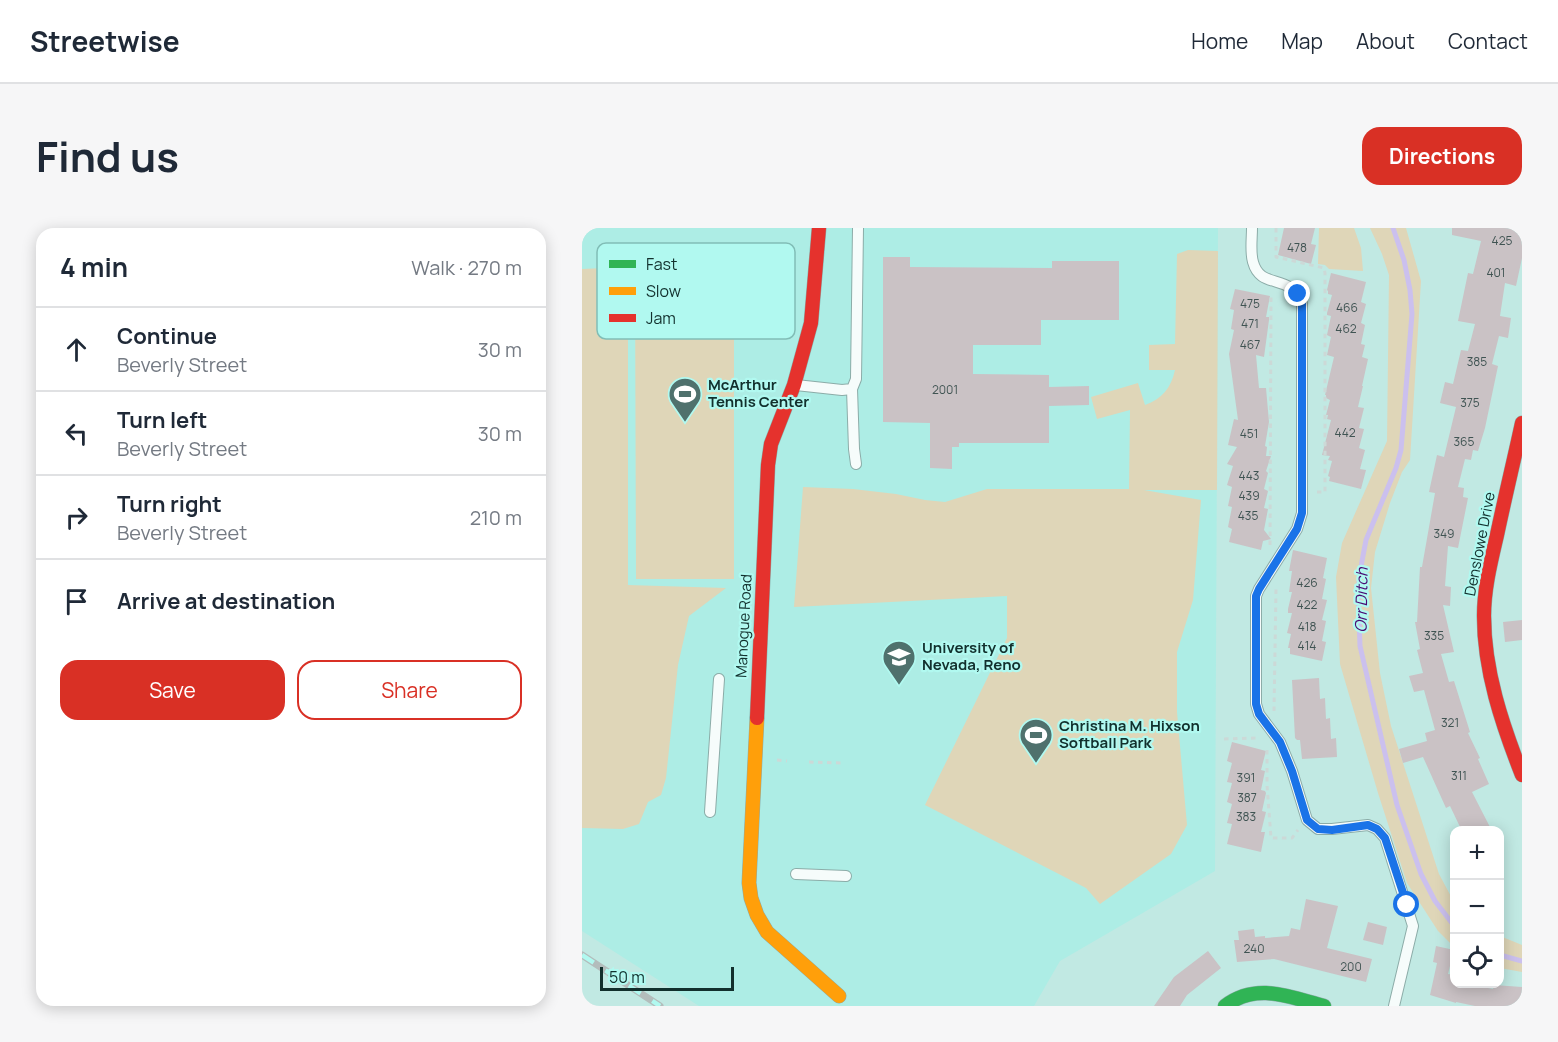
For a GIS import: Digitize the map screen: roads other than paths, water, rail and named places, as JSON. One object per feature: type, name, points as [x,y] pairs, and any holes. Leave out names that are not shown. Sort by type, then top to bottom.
[{"type":"street","name":"Manogue Road","points":[[819,228],[811,323],[794,385],[771,444],[768,465],[749,884],[757,915],[767,932],[842,999]]},
{"type":"street","name":"Denslowe Drive","points":[[1522,423],[1488,574],[1484,615],[1486,653],[1492,687],[1504,729],[1522,775]]},
{"type":"street","points":[[1225,1006],[1245,995],[1265,992],[1324,1006]]},
{"type":"lane","points":[[856,464],[852,389],[856,379],[858,228]]},
{"type":"lane","points":[[1252,228],[1253,264],[1258,272],[1266,279],[1290,287],[1298,294],[1302,304],[1302,513],[1297,529],[1256,596],[1256,704],[1259,714],[1280,742],[1292,771],[1307,820],[1318,829],[1332,830],[1368,825],[1377,829],[1385,838],[1413,926],[1394,1006]]},
{"type":"lane","points":[[794,385],[852,389]]},
{"type":"lane","points":[[710,812],[719,680]]},
{"type":"lane","points":[[796,874],[846,876]]},
{"type":"waterway","name":"Orr Ditch","points":[[1393,228],[1404,260],[1412,314],[1401,450],[1396,468],[1366,540],[1362,561],[1358,589],[1360,646],[1397,805],[1421,874],[1435,901],[1450,920]]},
{"type":"waterway","name":"Orr Ditch","points":[[1504,956],[1522,961]]},
{"type":"railway","points":[[582,955],[660,1006]]},
{"type":"place","name":"McArthur Tennis Center","points":[[685,423]]},
{"type":"place","name":"University of Nevada, Reno","points":[[899,686]]},
{"type":"place","name":"Christina M. Hixson Softball Park","points":[[1036,764]]}]
